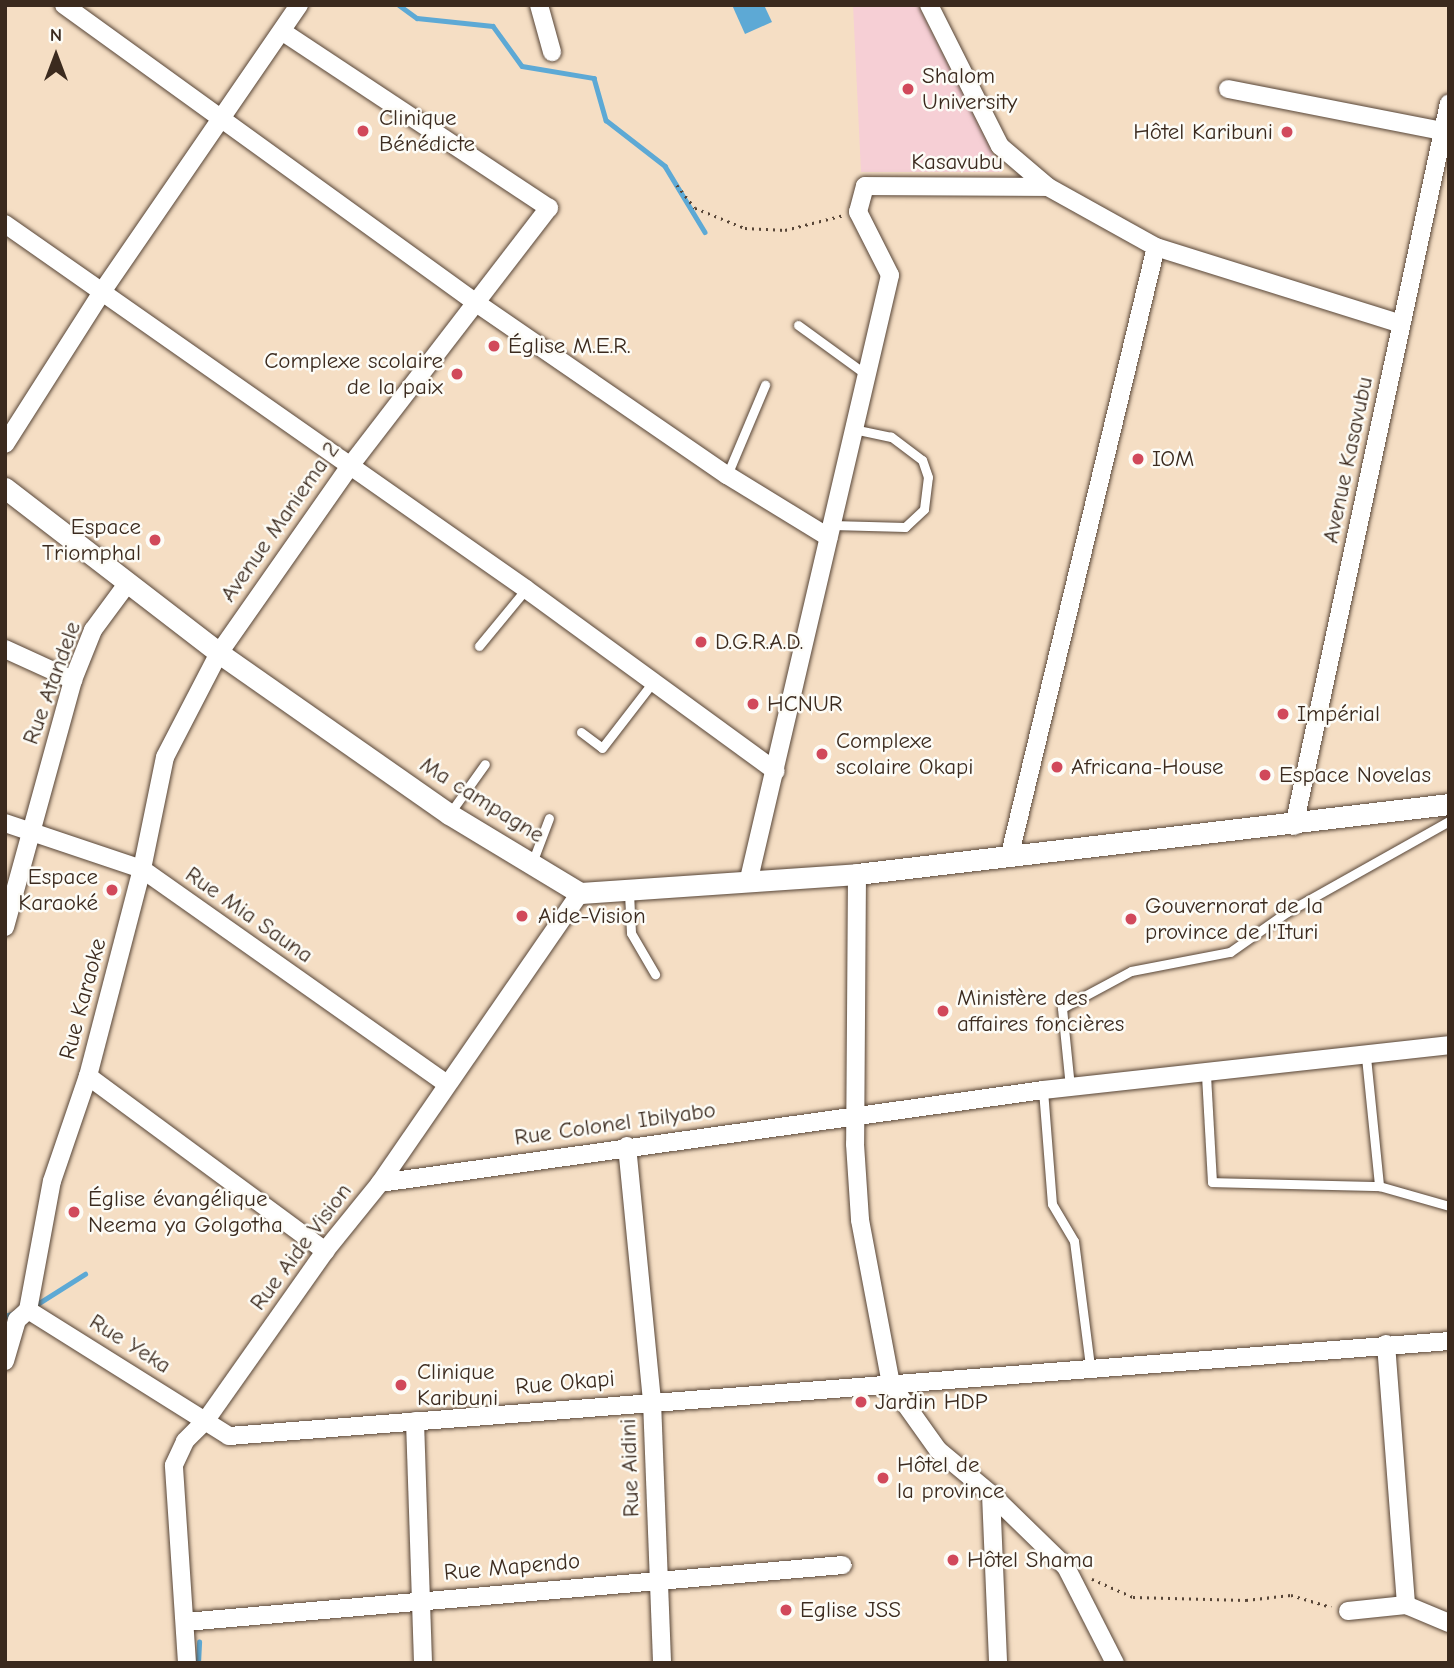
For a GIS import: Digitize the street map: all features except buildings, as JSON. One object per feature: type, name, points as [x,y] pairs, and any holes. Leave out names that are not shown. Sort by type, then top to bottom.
[{"type":"street","points":[[64,5],[475,302],[727,475],[830,531]]},
{"type":"street","points":[[5,444],[102,292],[299,5]]},
{"type":"street","points":[[539,5],[552,52]]},
{"type":"street","points":[[929,5],[1000,146],[1048,187],[1156,247],[1401,324]]},
{"type":"street","name":"Avenue Maniema 2","points":[[219,653],[351,467],[549,208],[282,32]]},
{"type":"street","points":[[1228,89],[1444,131]]},
{"type":"street","name":"Avenue Kasavubu","points":[[1294,826],[1449,103]]},
{"type":"street","name":"Kasavubu","points":[[858,212],[865,186],[1048,187]]},
{"type":"street","points":[[748,883],[854,429],[886,268],[858,212]]},
{"type":"street","points":[[5,224],[526,589],[776,771]]},
{"type":"street","points":[[1010,854],[1156,247]]},
{"type":"street","points":[[5,488],[219,653]]},
{"type":"street","name":"Rue Atandele","points":[[5,927],[29,830],[73,680],[93,629],[127,584]]},
{"type":"street","points":[[5,649],[73,680]]},
{"type":"street","name":"Ma campagne","points":[[219,653],[449,814],[580,893]]},
{"type":"street","name":"Rue Karaoke","points":[[5,1361],[52,1181],[88,1076],[142,869],[165,757],[219,653]]},
{"type":"street","points":[[580,893],[629,893],[857,874],[1010,854],[1294,826],[1449,804]]},
{"type":"street","name":"Rue Mia Sauna","points":[[5,823],[142,869],[447,1084]]},
{"type":"street","points":[[857,874],[860,1220],[891,1384],[938,1450],[991,1494],[1066,1567],[1115,1663]]},
{"type":"street","name":"Rue Aide Vision","points":[[187,1663],[174,1465],[185,1441],[206,1420],[325,1251],[380,1183],[580,893]]},
{"type":"street","name":"Rue Colonel Ibilyabo","points":[[380,1183],[627,1146],[1044,1090],[1206,1075],[1449,1045]]},
{"type":"street","points":[[88,1076],[325,1251]]},
{"type":"street","name":"Rue Aidini","points":[[627,1146],[652,1401],[662,1663]]},
{"type":"street","name":"Rue Yeka","points":[[17,1317],[206,1420]]},
{"type":"street","name":"Rue Okapi","points":[[206,1420],[229,1436],[1090,1366],[1449,1341]]},
{"type":"street","points":[[1386,1344],[1406,1605]]},
{"type":"street","points":[[415,1421],[423,1663]]},
{"type":"street","points":[[991,1494],[998,1663]]},
{"type":"street","name":"Rue Mapendo","points":[[185,1622],[421,1598],[843,1565]]},
{"type":"street","points":[[1348,1611],[1406,1605],[1449,1623]]},
{"type":"lane","points":[[798,325],[864,373]]},
{"type":"lane","points":[[727,475],[765,384]]},
{"type":"lane","points":[[830,531],[905,527],[924,509],[928,477],[922,460],[891,438],[854,429]]},
{"type":"lane","points":[[479,646],[526,589]]},
{"type":"lane","points":[[581,732],[602,748],[653,682]]},
{"type":"lane","points":[[449,814],[485,764]]},
{"type":"lane","points":[[532,863],[549,818]]},
{"type":"lane","points":[[1070,1087],[1062,1008],[1132,971],[1230,952],[1287,912],[1449,821]]},
{"type":"lane","points":[[629,893],[631,933],[655,974]]},
{"type":"lane","points":[[1366,1057],[1378,1186]]},
{"type":"lane","points":[[1206,1075],[1212,1182],[1378,1186],[1449,1206]]},
{"type":"lane","points":[[1044,1090],[1052,1205],[1074,1241],[1090,1366]]},
{"type":"path","points":[[677,185],[695,208],[746,228],[785,230],[858,212]]},
{"type":"path","points":[[1066,1567],[1133,1597],[1246,1600],[1291,1595],[1348,1611]]},
{"type":"shaded area","name":"Shalom University","points":[[853,5],[918,5],[1002,172],[861,172]]},
{"type":"water","points":[[732,5],[764,5],[772,22],[745,34]]},
{"type":"waterway","points":[[399,5],[417,18],[493,26],[522,66],[594,78],[606,120],[665,166],[705,232]]},
{"type":"waterway","points":[[36,1305],[85,1274]]},
{"type":"waterway","points":[[5,1316],[15,1313]]},
{"type":"waterway","points":[[198,1663],[199,1642]]},
{"type":"place","name":"Shalom University","points":[[908,89]]},
{"type":"place","name":"Clinique Bénédicte","points":[[363,131]]},
{"type":"place","name":"Hôtel Karibuni","points":[[1287,132]]},
{"type":"place","name":"Église M.E.R.","points":[[494,346]]},
{"type":"place","name":"Complexe scolaire de la paix","points":[[457,374]]},
{"type":"place","name":"IOM","points":[[1138,459]]},
{"type":"place","name":"Espace Triomphal","points":[[155,540]]},
{"type":"place","name":"D.G.R.A.D.","points":[[701,642]]},
{"type":"place","name":"HCNUR","points":[[753,704]]},
{"type":"place","name":"Impérial","points":[[1283,714]]},
{"type":"place","name":"Complexe scolaire Okapi","points":[[822,754]]},
{"type":"place","name":"Africana-House","points":[[1057,767]]},
{"type":"place","name":"Espace Novelas","points":[[1265,775]]},
{"type":"place","name":"Espace Karaoké","points":[[112,890]]},
{"type":"place","name":"Aide-Vision","points":[[522,916]]},
{"type":"place","name":"Gouvernorat de la province de l'Ituri","points":[[1131,919]]},
{"type":"place","name":"Ministère des affaires foncières","points":[[943,1011]]},
{"type":"place","name":"Église évangélique Neema ya Golgotha","points":[[74,1212]]},
{"type":"place","name":"Clinique Karibuni","points":[[401,1385]]},
{"type":"place","name":"Jardin HDP","points":[[861,1402]]},
{"type":"place","name":"Hôtel de la province","points":[[883,1478]]},
{"type":"place","name":"Hôtel Shama","points":[[953,1560]]},
{"type":"place","name":"Eglise JSS","points":[[786,1610]]}]
